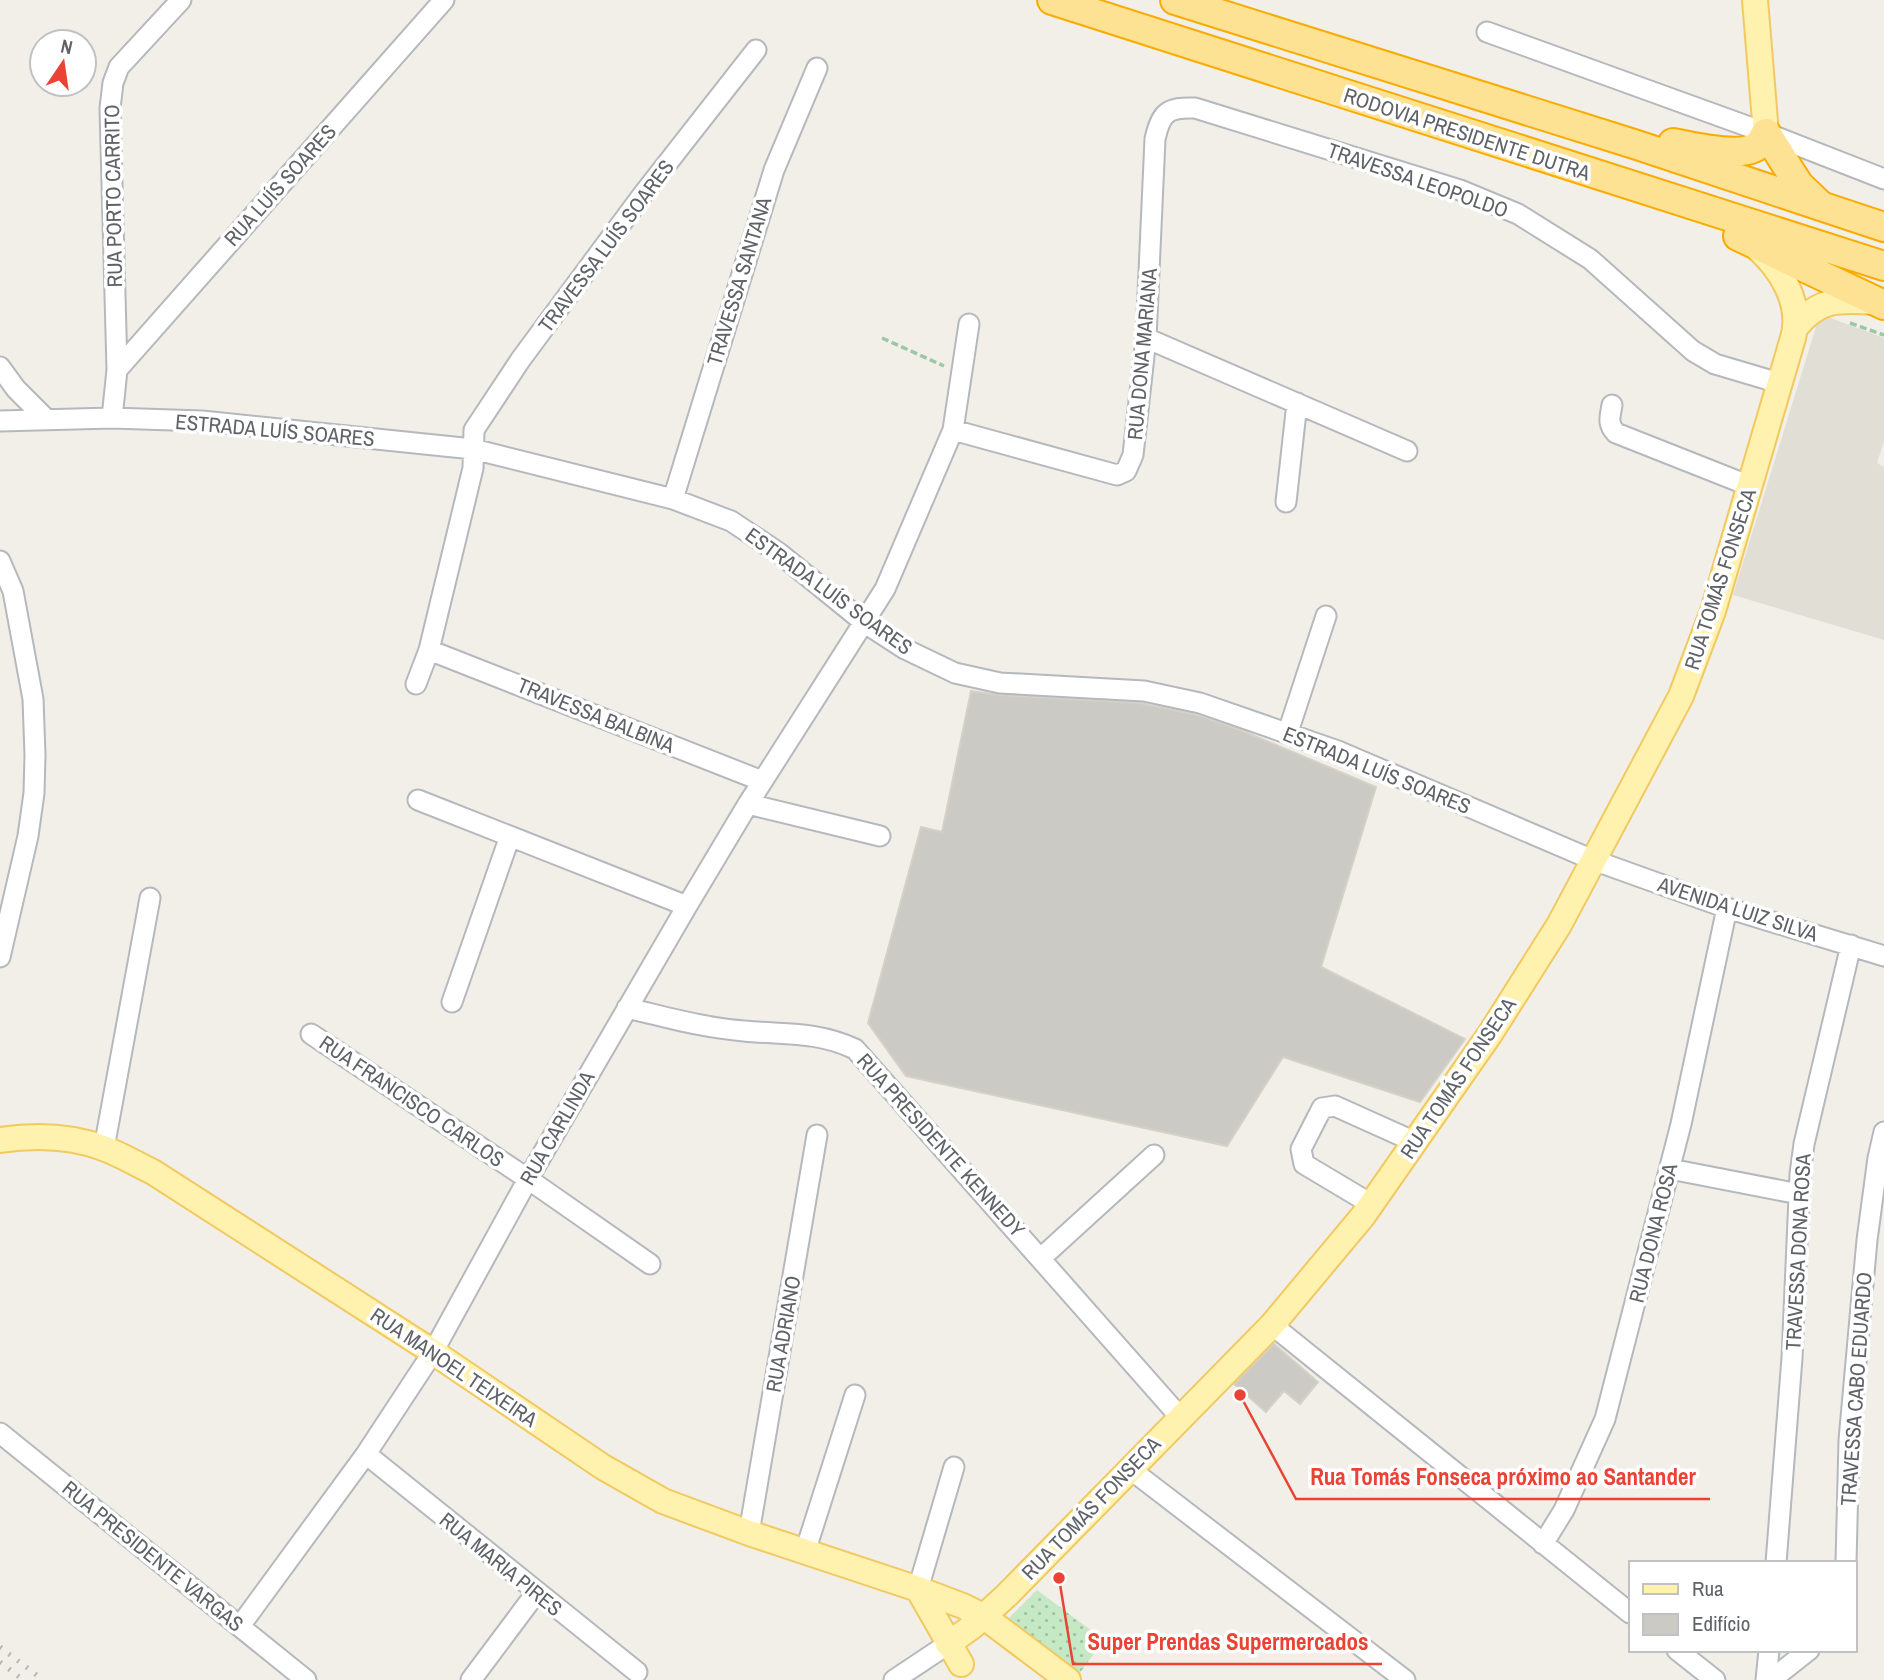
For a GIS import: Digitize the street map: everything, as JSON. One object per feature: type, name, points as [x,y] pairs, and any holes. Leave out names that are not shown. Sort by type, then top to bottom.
[{"type":"highway","name":"RODOVIA PRESIDENTE DUTRA","points":[[1052,0],[1620,184],[1884,266]]},
{"type":"highway","name":"RODOVIA PRESIDENTE DUTRA","points":[[1175,0],[1634,144],[1884,228]]},
{"type":"highway","points":[[1634,144],[1654,139],[1695,148],[1749,150],[1760,145],[1766,132]]},
{"type":"highway","points":[[1766,132],[1799,186],[1824,208]]},
{"type":"highway","points":[[1620,184],[1642,191],[1881,304]]},
{"type":"main road","points":[[1755,0],[1766,132]]},
{"type":"main road","name":"RUA TOMÁS FONSECA","points":[[978,1621],[1007,1595],[1272,1325],[1371,1204],[1490,1034],[1552,936],[1681,696],[1713,611],[1796,327],[1794,307],[1782,278],[1761,251],[1748,240]]},
{"type":"main road","points":[[1796,327],[1814,309],[1828,302],[1881,304]]},
{"type":"main road","name":"RUA MANOEL TEIXEIRA","points":[[0,1140],[72,1140],[104,1148],[153,1172],[433,1352],[603,1467],[663,1501],[749,1534],[918,1589],[978,1621],[1068,1680]]},
{"type":"main road","points":[[918,1589],[955,1663]]},
{"type":"main road","points":[[955,1663],[978,1621]]},
{"type":"street","name":"RUA PORTO CARRITO","points":[[112,418],[117,370],[110,108],[113,83],[119,67],[181,0]]},
{"type":"street","name":"RUA LUÍS SOARES","points":[[117,370],[444,0]]},
{"type":"street","points":[[1487,32],[1766,132],[1884,179]]},
{"type":"street","name":"TRAVESSA LUÍS SOARES","points":[[473,449],[474,430],[521,359],[644,193],[756,51]]},
{"type":"street","name":"TRAVESSA SANTANA","points":[[673,499],[774,170],[817,68]]},
{"type":"street","name":"TRAVESSA LEOPOLDO","points":[[1155,139],[1158,123],[1167,112],[1178,107],[1195,108],[1460,190],[1518,214],[1590,259],[1693,351],[1744,374],[1779,383]]},
{"type":"street","name":"RUA DONA MARIANA","points":[[953,430],[1117,475],[1126,471],[1133,455],[1146,338],[1155,139]]},
{"type":"street","name":"RUA CARLINDA","points":[[240,1626],[366,1454],[433,1352],[528,1179],[687,906],[762,781],[885,589],[953,430],[969,324]]},
{"type":"street","points":[[1146,338],[1406,451]]},
{"type":"street","points":[[0,367],[16,389],[47,420]]},
{"type":"street","points":[[1286,502],[1297,403]]},
{"type":"street","points":[[1612,405],[1610,428],[1616,433],[1750,486]]},
{"type":"street","name":"ESTRADA LUÍS SOARES","points":[[0,421],[112,418],[202,421],[473,449],[673,499],[731,521],[779,553],[865,623],[905,649],[955,673],[1000,683],[1144,691],[1200,703],[1288,732],[1593,860]]},
{"type":"street","points":[[416,684],[429,650],[472,468],[473,449]]},
{"type":"street","points":[[0,561],[13,591],[33,699],[35,755],[34,793],[28,836],[0,957]]},
{"type":"street","points":[[1288,732],[1326,616]]},
{"type":"street","name":"TRAVESSA BALBINA","points":[[429,650],[762,781]]},
{"type":"street","points":[[418,800],[687,906]]},
{"type":"street","points":[[748,804],[880,836]]},
{"type":"street","points":[[453,1002],[510,836]]},
{"type":"street","name":"AVENIDA LUIZ SILVA","points":[[1593,860],[1727,908],[1884,956]]},
{"type":"street","points":[[104,1148],[150,898]]},
{"type":"street","name":"RUA DONA ROSA","points":[[1543,1544],[1564,1510],[1605,1419],[1670,1169],[1727,908]]},
{"type":"street","name":"TRAVESSA DONA ROSA","points":[[1776,1561],[1792,1357],[1799,1194],[1804,1144],[1851,945]]},
{"type":"street","name":"RUA PRESIDENTE KENNEDY","points":[[627,1008],[743,1031],[812,1034],[834,1039],[855,1049],[1180,1417]]},
{"type":"street","name":"RUA FRANCISCO CARLOS","points":[[312,1034],[650,1264]]},
{"type":"street","points":[[1371,1204],[1304,1164],[1301,1149],[1322,1108],[1335,1106],[1415,1142]]},
{"type":"street","name":"TRAVESSA CABO EDUARDO","points":[[1846,1561],[1849,1440],[1867,1240],[1884,1132]]},
{"type":"street","name":"RUA ADRIANO","points":[[749,1534],[817,1135]]},
{"type":"street","points":[[1041,1258],[1154,1155]]},
{"type":"street","points":[[1670,1169],[1799,1194]]},
{"type":"street","points":[[1272,1325],[1629,1612]]},
{"type":"street","points":[[805,1552],[855,1395]]},
{"type":"street","name":"RUA PRESIDENTE VARGAS","points":[[0,1433],[306,1680]]},
{"type":"street","name":"RUA MARIA PIRES","points":[[366,1454],[637,1672]]},
{"type":"street","points":[[918,1589],[954,1467]]},
{"type":"street","points":[[1130,1469],[1405,1680]]},
{"type":"street","points":[[471,1680],[536,1593]]},
{"type":"street","points":[[1680,1652],[1715,1680]]},
{"type":"street","points":[[1769,1652],[1769,1680]]},
{"type":"street","points":[[1769,1680],[1806,1652]]},
{"type":"street","points":[[894,1680],[955,1663]]},
{"type":"path","points":[[1849,323],[1884,335]]},
{"type":"path","points":[[883,338],[961,373]]},
{"type":"shaded area","points":[[1820,314],[1884,338],[1884,441],[1877,463],[1884,467],[1884,640],[1733,595]]},
{"type":"green space","points":[[1037,1590],[1104,1640],[1079,1674],[1009,1618]]},
{"type":"building","points":[[971,691],[1140,703],[1197,715],[1238,729],[1376,787],[1321,967],[1465,1039],[1420,1102],[1283,1057],[1227,1146],[906,1076],[868,1023],[921,827],[942,832]]},
{"type":"building","points":[[1274,1344],[1318,1382],[1300,1404],[1284,1391],[1266,1412],[1234,1384]]},
{"type":"railway","points":[[0,1647],[43,1680]]},
{"type":"railway","points":[[0,1662],[23,1680]]},
{"type":"place","name":"Rua Tomás Fonseca próximo ao Santander","points":[[1240,1395]]},
{"type":"place","name":"Super Prendas Supermercados","points":[[1059,1578]]}]
